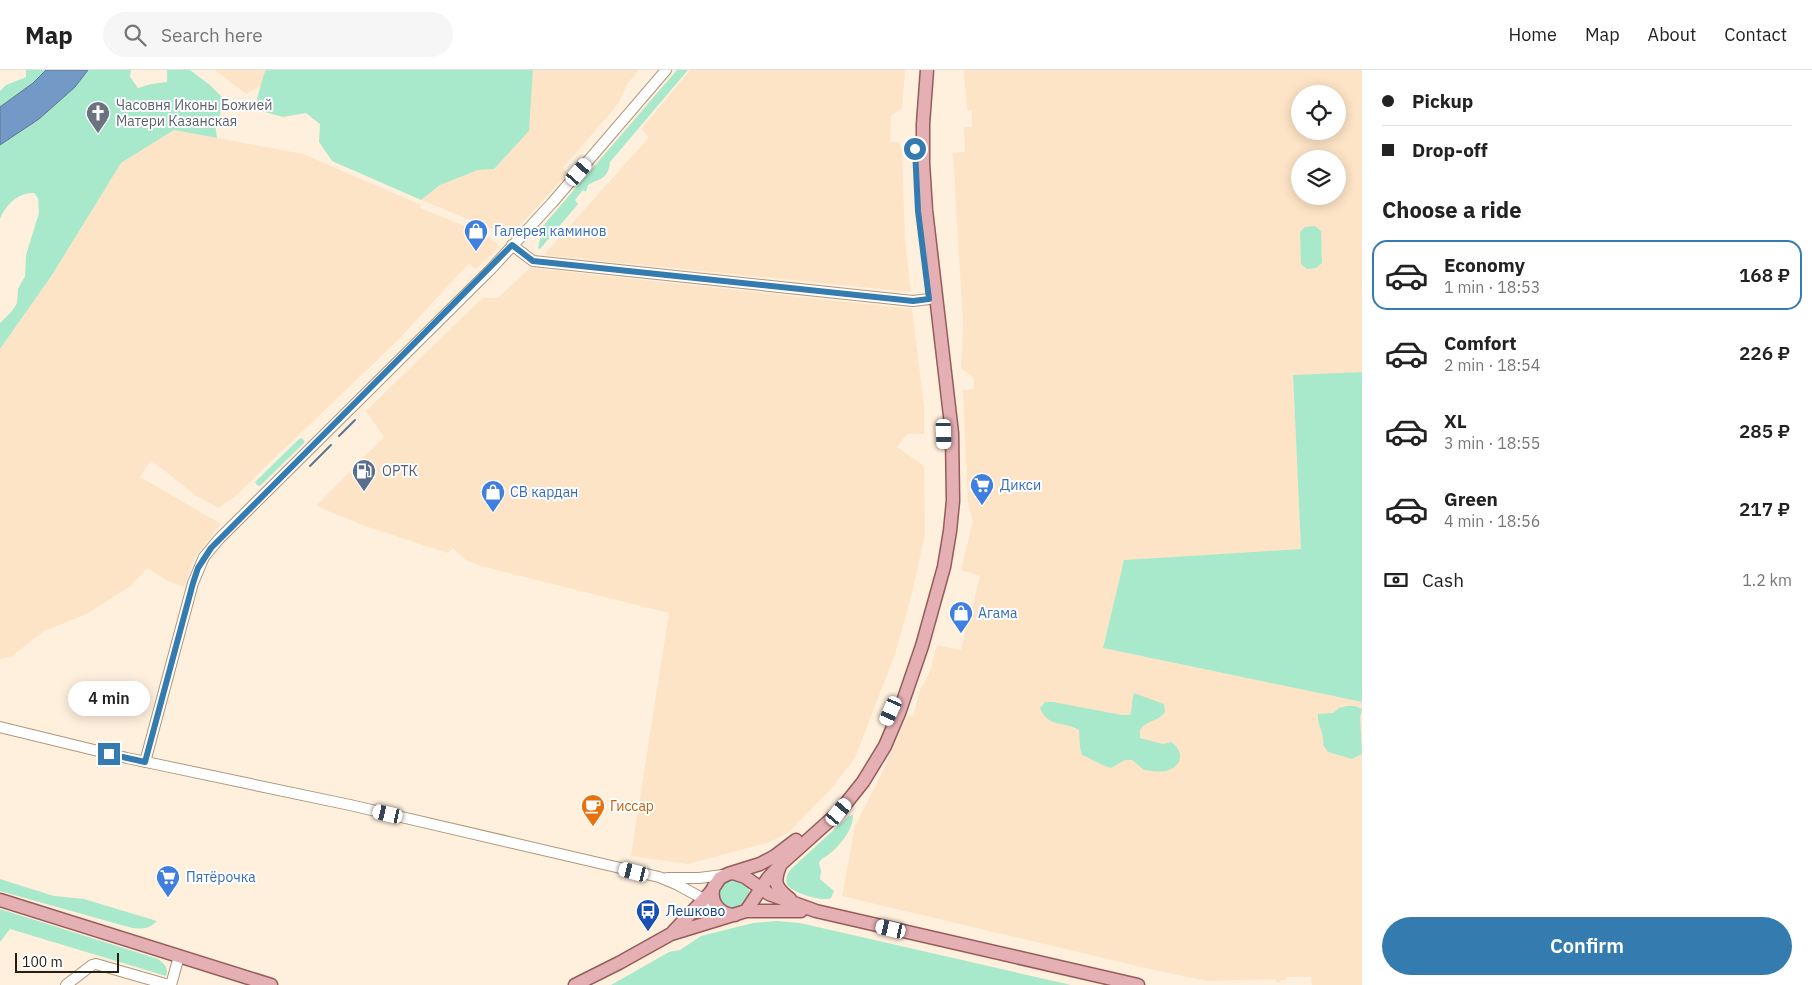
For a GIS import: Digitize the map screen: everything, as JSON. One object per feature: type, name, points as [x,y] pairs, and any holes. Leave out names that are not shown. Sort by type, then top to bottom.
[{"type":"main road","points":[[671,934],[724,877],[760,864],[787,848],[835,804],[856,778],[877,743],[891,711],[914,645],[936,566],[942,531],[945,493],[944,434],[918,211],[915,163],[915,124],[919,70]]},
{"type":"main road","points":[[575,985],[671,934],[746,909],[780,866],[839,812],[863,782],[885,746],[911,679],[944,567],[950,531],[954,476],[952,434],[926,201],[923,124],[927,70]]},
{"type":"main road","points":[[780,866],[776,875],[777,886],[780,891],[796,904]]},
{"type":"main road","points":[[724,877],[745,877],[761,889],[788,902],[816,911],[1138,985]]},
{"type":"main road","points":[[724,877],[712,895],[716,906],[726,914],[746,909],[816,911]]},
{"type":"main road","points":[[746,909],[754,891],[750,881]]},
{"type":"main road","points":[[0,900],[271,985]]},
{"type":"street","points":[[145,762],[188,599],[198,568],[204,557],[219,539],[270,490],[552,203],[666,70]]},
{"type":"street","points":[[512,245],[533,261],[913,301],[929,299]]},
{"type":"street","points":[[0,727],[145,762],[350,805],[659,877],[686,879],[724,877]]},
{"type":"street","points":[[659,877],[682,887],[716,906]]},
{"type":"street","points":[[682,887],[688,895],[691,906],[684,921]]},
{"type":"street","points":[[66,985],[96,964],[170,985],[179,956]]},
{"type":"shaded area","points":[[215,70],[288,70],[246,94]]},
{"type":"shaded area","points":[[533,70],[639,70],[627,84],[618,104],[563,168],[568,173],[510,236],[421,200],[440,185],[478,170],[494,169],[529,131]]},
{"type":"shaded area","points":[[690,70],[905,70],[902,108],[891,116],[890,142],[898,142],[902,151],[905,241],[911,292],[544,255],[649,137],[641,129]]},
{"type":"shaded area","points":[[964,70],[1362,70],[1362,372],[1293,376],[1301,549],[1124,560],[1103,648],[1362,702],[1362,985],[1312,985],[1311,977],[1286,977],[1286,980],[1281,980],[1281,982],[1276,982],[1276,979],[1208,981],[842,896],[855,826],[908,715],[913,716],[920,690],[929,674],[937,645],[961,650],[966,628],[961,627],[963,621],[969,622],[980,576],[961,570],[973,521],[968,504],[963,390],[974,389],[974,378],[961,368],[963,324],[953,153],[965,152],[964,127],[972,127],[972,110],[967,110]]},
{"type":"shaded area","points":[[174,130],[303,154],[421,205],[420,208],[467,227],[475,236],[481,231],[500,246],[476,269],[469,263],[396,342],[234,497],[219,508],[195,495],[151,460],[140,477],[221,524],[195,557],[184,587],[166,580],[147,568],[132,585],[87,614],[44,631],[12,656],[0,659],[0,349],[52,275],[121,163]]},
{"type":"shaded area","points":[[530,268],[912,309],[924,406],[924,434],[907,434],[897,447],[924,466],[925,534],[911,597],[895,654],[855,758],[831,789],[789,832],[770,842],[688,864],[631,856],[669,613],[481,566],[466,560],[453,548],[448,553],[365,526],[316,506],[384,437],[366,411],[482,298],[498,298]]},
{"type":"green space","points":[[26,70],[46,70],[33,83],[0,107],[0,91],[6,85],[26,77]]},
{"type":"green space","points":[[88,70],[131,70],[130,77],[138,88],[167,82],[167,70],[190,70],[222,97],[220,116],[215,123],[217,138],[174,130],[121,163],[52,275],[0,349],[0,323],[17,303],[18,289],[25,276],[26,255],[39,213],[38,198],[34,193],[28,193],[13,201],[5,209],[0,219],[0,145],[39,119],[75,87]]},
{"type":"green space","points":[[266,70],[533,70],[529,131],[494,169],[478,170],[440,185],[421,200],[332,161],[319,142],[320,124],[306,113],[283,117],[254,109]]},
{"type":"green space","points":[[677,70],[688,70],[610,162],[605,175],[588,185],[586,192],[583,190],[575,200],[578,204],[540,249],[538,248],[543,226]]},
{"type":"green space","points":[[1315,226],[1321,231],[1322,263],[1316,268],[1307,269],[1301,264],[1300,232],[1305,227]]},
{"type":"green space","points":[[1362,372],[1362,702],[1103,648],[1124,560],[1301,549],[1293,375]]},
{"type":"green space","points":[[302,438],[305,442],[260,486],[257,485],[255,482]]},
{"type":"green space","points":[[1134,693],[1164,704],[1165,712],[1140,730],[1140,738],[1163,744],[1171,742],[1175,745],[1180,753],[1180,757],[1177,764],[1169,770],[1160,772],[1144,770],[1132,760],[1125,760],[1111,768],[1082,755],[1079,730],[1047,719],[1040,708],[1045,702],[1053,702],[1130,715]]},
{"type":"green space","points":[[1355,706],[1362,709],[1360,717],[1362,754],[1352,759],[1328,752],[1323,745],[1318,718],[1318,714],[1333,713],[1339,708]]},
{"type":"green space","points":[[853,815],[851,826],[845,837],[819,863],[820,879],[834,891],[831,898],[821,899],[794,891],[787,884],[786,880],[791,869],[849,816]]},
{"type":"green space","points":[[735,877],[748,886],[750,894],[749,902],[736,911],[728,910],[717,898],[721,883]]},
{"type":"green space","points":[[0,879],[54,896],[84,899],[157,921],[146,928],[132,928],[0,891]]},
{"type":"green space","points":[[0,909],[158,959],[166,968],[166,976],[10,929],[0,942]]},
{"type":"green space","points":[[777,921],[800,923],[1071,985],[611,985],[669,952],[680,950],[701,936],[753,923]]},
{"type":"water","points":[[46,70],[88,70],[75,87],[39,119],[0,145],[0,107],[33,83]]},
{"type":"waterway","points":[[339,436],[355,420]]},
{"type":"waterway","points":[[310,466],[331,445]]},
{"type":"place","name":"Часовня Иконы Божией Матери Казанская","points":[[98,134]]},
{"type":"place","name":"Галерея каминов","points":[[476,252]]},
{"type":"place","name":"ОРТК","points":[[364,492]]},
{"type":"place","name":"Дикси","points":[[982,506]]},
{"type":"place","name":"СВ кардан","points":[[493,513]]},
{"type":"place","name":"Агама","points":[[961,634]]},
{"type":"place","name":"Гиссар","points":[[593,827]]},
{"type":"place","name":"Пятёрочка","points":[[168,898]]},
{"type":"place","name":"Лешково","points":[[648,932]]},
{"type":"route","points":[[109,754],[145,762],[193,583],[198,568],[211,548],[512,245],[533,261],[681,275],[913,301],[929,299],[918,211],[915,149]]}]
